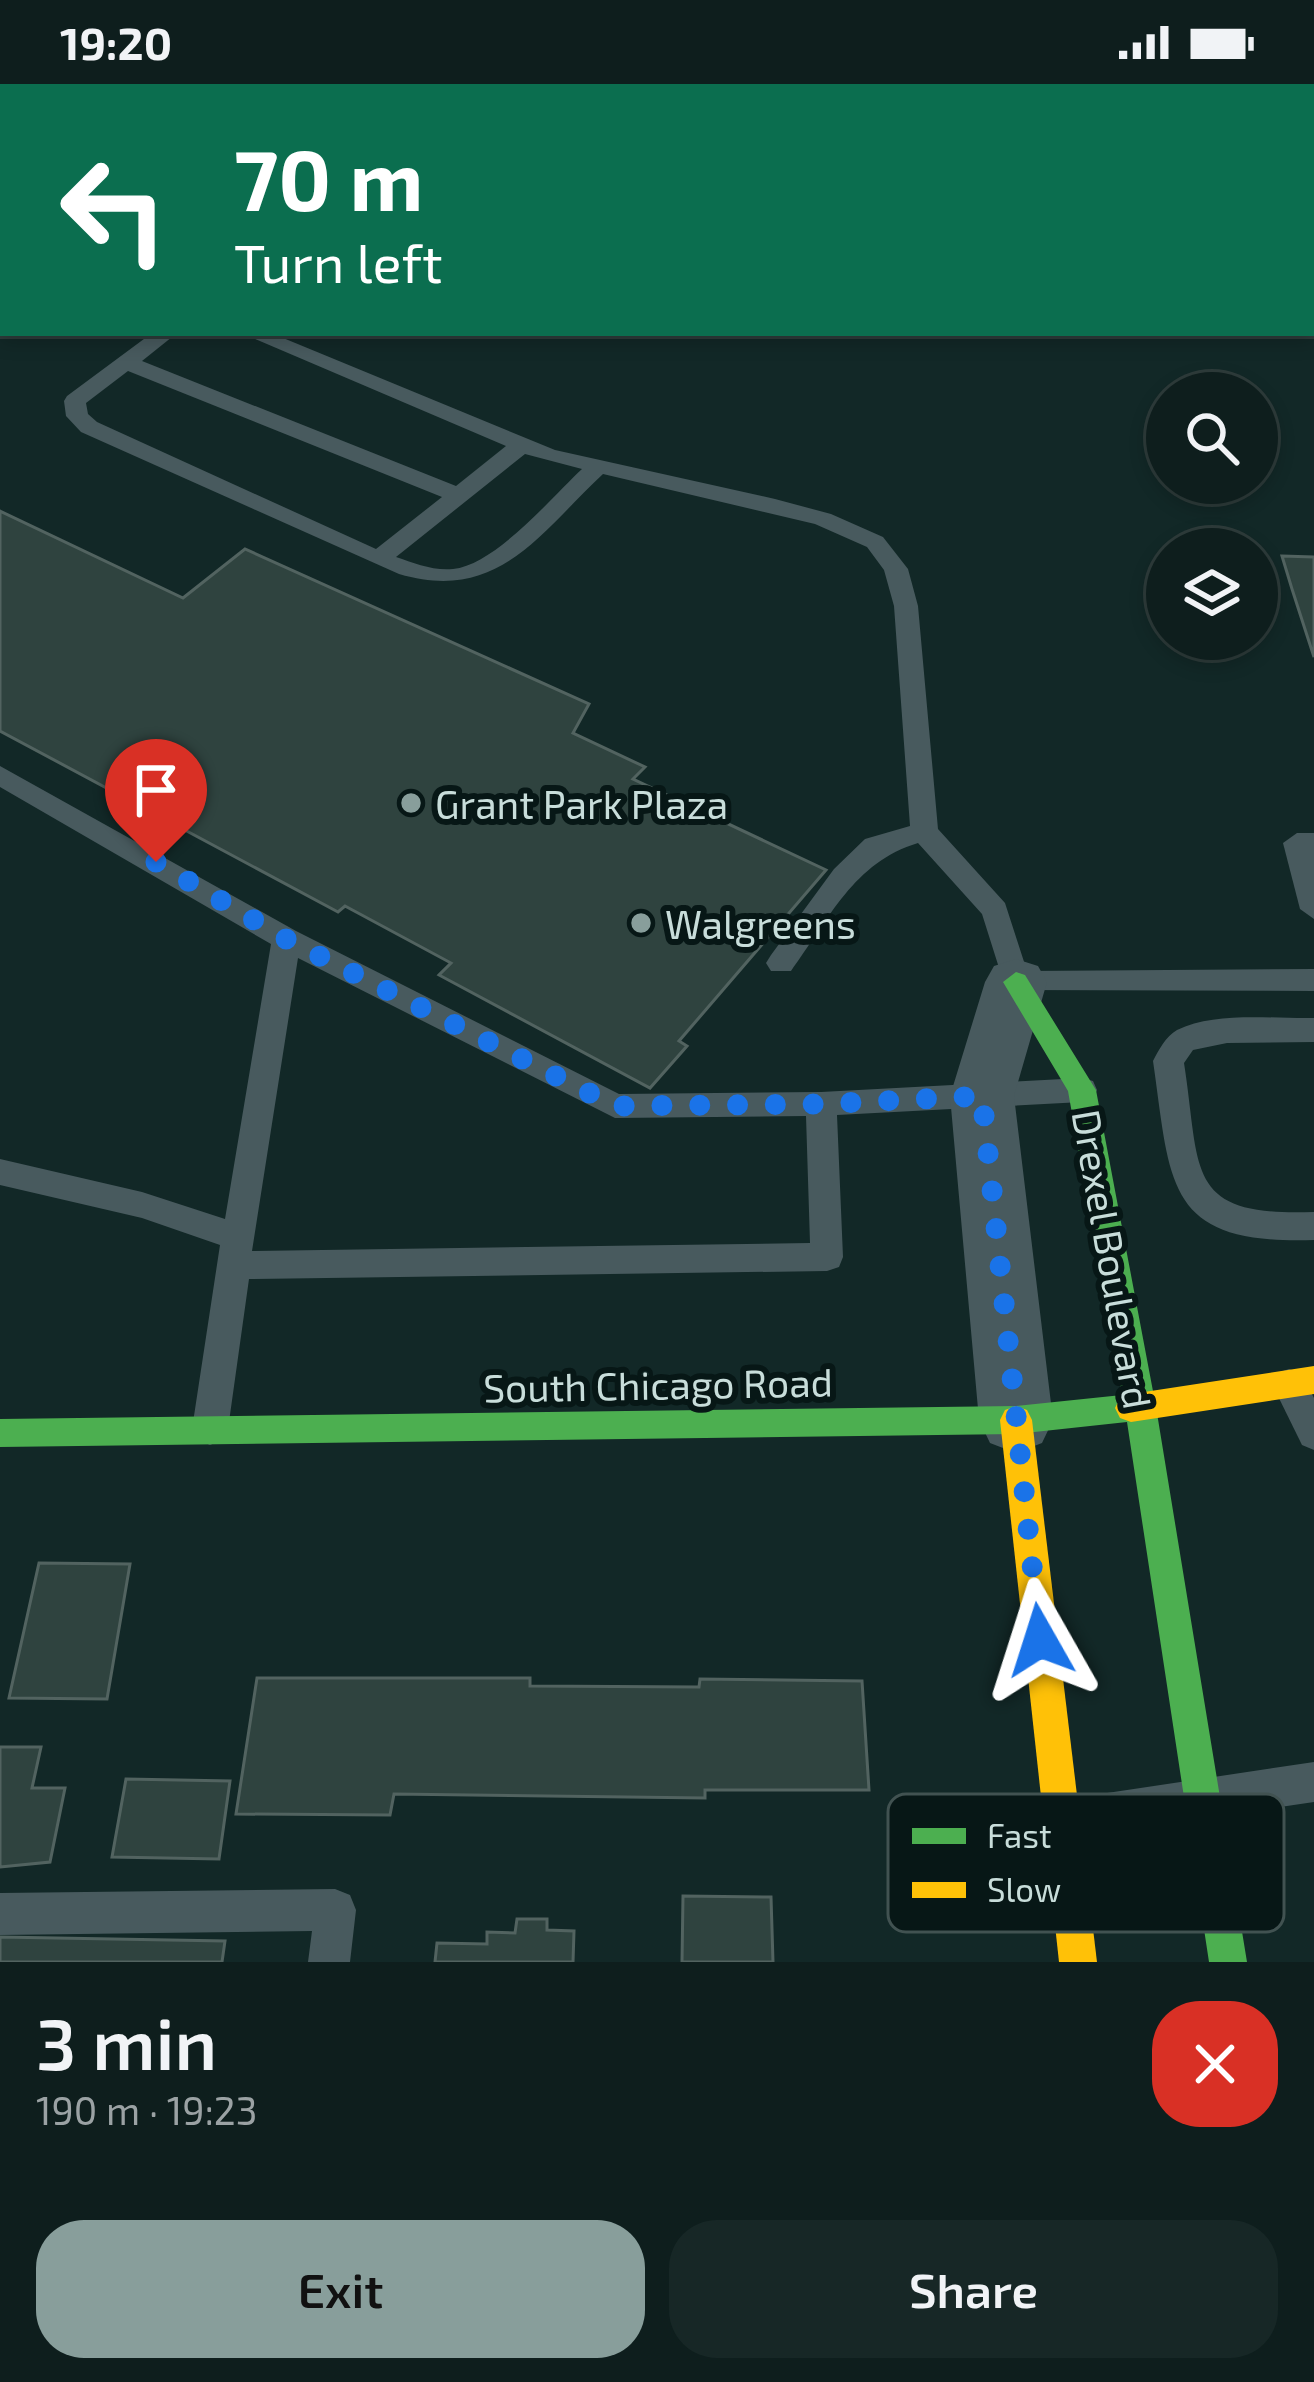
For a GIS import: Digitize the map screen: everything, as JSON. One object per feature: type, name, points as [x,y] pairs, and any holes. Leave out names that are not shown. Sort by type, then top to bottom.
[{"type":"street","name":"Drexel Boulevard","points":[[1016,982],[1082,1090],[1140,1407],[1202,1794]]},
{"type":"street","points":[[1016,982],[982,1096],[1058,1794]]},
{"type":"street","name":"South Chicago Road","points":[[0,1433],[1016,1420],[1301,1382]]},
{"type":"street","points":[[1074,1932],[1078,1962]]},
{"type":"street","name":"Drexel Boulevard","points":[[1223,1932],[1228,1962]]},
{"type":"lane","points":[[162,336],[75,401],[77,416],[89,428],[378,559],[456,577],[483,569],[599,466]]},
{"type":"lane","points":[[259,336],[523,444],[823,519],[875,542],[896,569],[906,606],[924,832],[995,910],[1016,982],[1314,980]]},
{"type":"lane","points":[[124,362],[459,495]]},
{"type":"lane","points":[[378,559],[523,444]]},
{"type":"lane","points":[[0,775],[286,939],[615,1106],[821,1104],[1082,1090]]},
{"type":"lane","points":[[781,963],[844,876],[874,846],[924,832]]},
{"type":"lane","points":[[1314,843],[1297,843],[1314,909]]},
{"type":"lane","points":[[209,1429],[286,939]]},
{"type":"lane","points":[[1314,1030],[1227,1031],[1183,1040],[1168,1061],[1190,1184],[1208,1214],[1244,1229],[1314,1226]]},
{"type":"lane","points":[[0,1172],[142,1205],[236,1251],[827,1257],[821,1104]]},
{"type":"lane","points":[[1301,1382],[1314,1434]]},
{"type":"lane","points":[[1236,1794],[1314,1782]]},
{"type":"lane","points":[[0,1915],[335,1910],[329,1962]]},
{"type":"building","name":"Grant Park Plaza","points":[[0,511],[183,598],[245,549],[589,704],[573,733],[645,767],[633,779],[826,870],[679,1041],[687,1046],[650,1088],[439,975],[451,963],[345,906],[338,912],[0,731]]},
{"type":"building","points":[[1282,556],[1314,557],[1314,657],[1292,589]]},
{"type":"building","points":[[39,1563],[130,1564],[107,1699],[9,1698]]},
{"type":"building","points":[[257,1678],[530,1678],[530,1686],[699,1687],[700,1679],[862,1681],[869,1790],[705,1790],[705,1798],[394,1794],[390,1815],[236,1814]]},
{"type":"building","points":[[0,1747],[41,1747],[32,1788],[65,1788],[50,1862],[0,1867]]},
{"type":"building","points":[[126,1779],[230,1781],[219,1859],[112,1857]]},
{"type":"building","points":[[683,1896],[771,1897],[773,1962],[682,1962]]},
{"type":"building","points":[[517,1919],[547,1919],[547,1930],[574,1931],[573,1962],[435,1962],[437,1943],[487,1944],[487,1932],[515,1933]]},
{"type":"building","points":[[0,1937],[225,1941],[222,1962],[0,1962]]},
{"type":"traffic: fast","points":[[1016,982],[1082,1090],[1140,1407],[1201,1794]]},
{"type":"traffic: fast","points":[[0,1433],[1016,1420],[1131,1408]]},
{"type":"traffic: fast","points":[[1223,1932],[1228,1962]]},
{"type":"traffic: slow","points":[[1131,1408],[1314,1380]]},
{"type":"traffic: slow","points":[[1016,1420],[1059,1794]]},
{"type":"traffic: slow","points":[[1075,1932],[1078,1962]]},
{"type":"place","name":"Grant Park Plaza","points":[[411,803]]},
{"type":"place","name":"Walgreens","points":[[641,923]]},
{"type":"route","points":[[156,862],[286,939],[615,1106],[821,1104],[982,1096],[1040,1640]]}]
